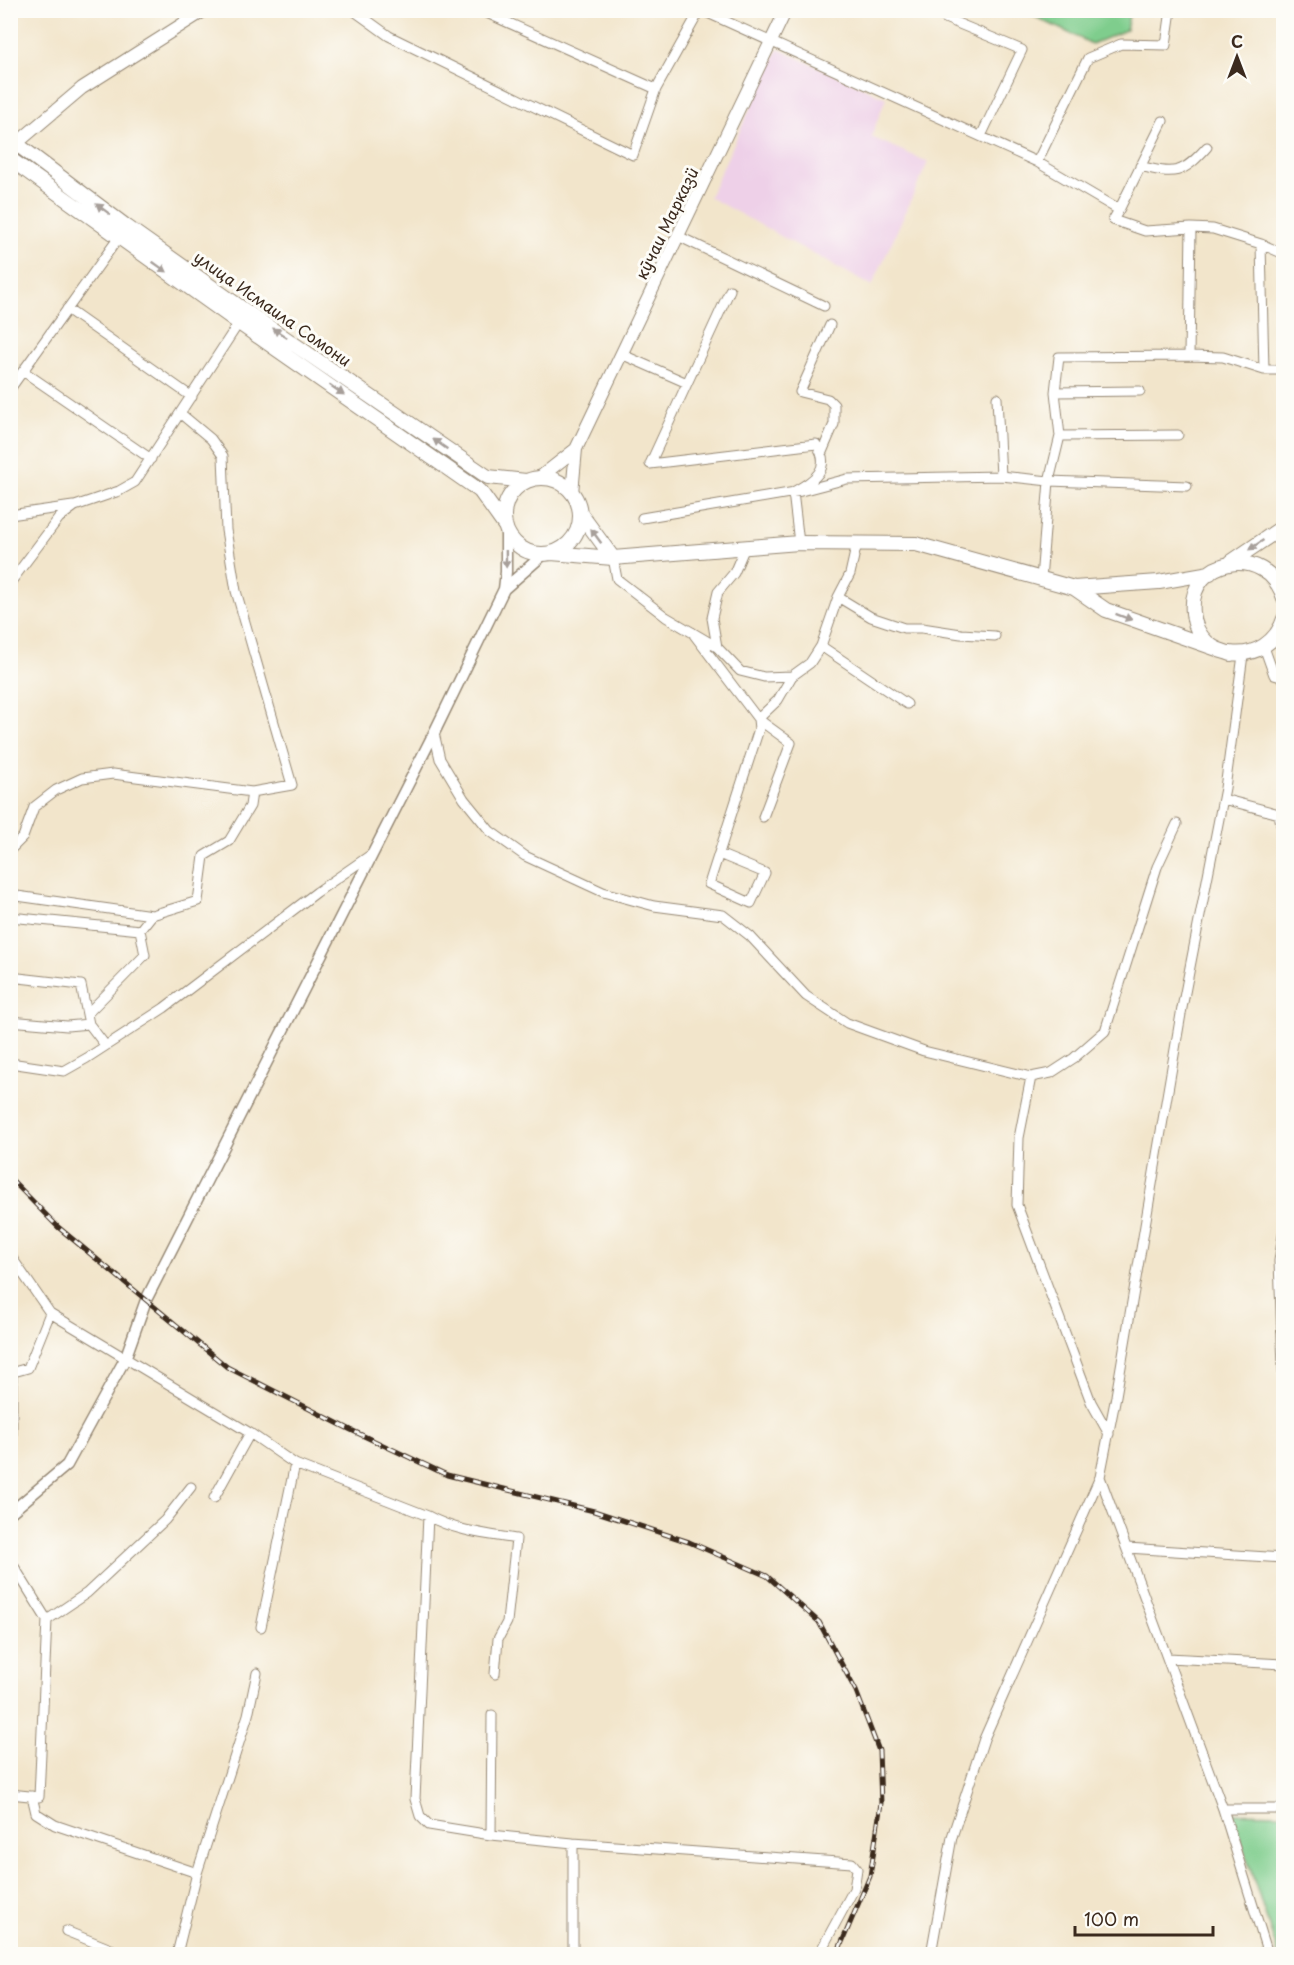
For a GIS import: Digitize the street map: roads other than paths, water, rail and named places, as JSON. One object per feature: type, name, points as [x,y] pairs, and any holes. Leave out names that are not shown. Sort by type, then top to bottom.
[{"type":"main road","points":[[123,232],[13,144],[82,88],[205,10]]},
{"type":"main road","name":"кӯчаи Марказӣ","points":[[576,449],[786,10]]},
{"type":"main road","points":[[10,159],[123,232],[480,491],[512,539],[521,548],[532,553],[613,558],[799,543],[916,544],[1074,588],[1107,610],[1237,654]]},
{"type":"main road","name":"улица Исмаила Сомони","points":[[243,317],[488,477],[533,479]]},
{"type":"main road","points":[[505,527],[505,504],[517,486],[533,479],[576,449]]},
{"type":"main road","points":[[572,493],[576,449]]},
{"type":"main road","points":[[533,479],[557,481],[572,493],[578,502],[579,524],[569,542],[547,553]]},
{"type":"main road","points":[[580,513],[613,558]]},
{"type":"main road","points":[[1074,588],[1158,582],[1210,573],[1228,564],[1284,526]]},
{"type":"main road","points":[[1228,564],[1244,563],[1259,567],[1281,588],[1284,598]]},
{"type":"main road","points":[[1210,573],[1200,584],[1194,598],[1193,613],[1196,627],[1204,640],[1216,649],[1237,654],[1254,652],[1274,639],[1284,619]]},
{"type":"street","points":[[353,10],[389,36],[633,155],[656,89],[700,10],[1037,162],[1119,210]]},
{"type":"street","points":[[480,10],[656,89]]},
{"type":"street","points":[[1037,162],[1088,58],[1121,44],[1166,45],[1171,10]]},
{"type":"street","points":[[945,18],[1022,50],[981,136]]},
{"type":"street","points":[[1163,121],[1113,220],[1145,231],[1212,229],[1261,244],[1284,254]]},
{"type":"street","points":[[1140,166],[1174,173],[1193,163],[1207,147]]},
{"type":"street","points":[[1189,356],[1191,228]]},
{"type":"street","points":[[10,389],[123,232]]},
{"type":"street","points":[[678,236],[824,306]]},
{"type":"street","points":[[1261,244],[1264,370]]},
{"type":"street","points":[[730,291],[650,464],[816,444],[822,452]]},
{"type":"street","points":[[67,309],[192,397]]},
{"type":"street","points":[[10,515],[75,506],[119,491],[135,482],[243,317]]},
{"type":"street","points":[[794,492],[814,481],[822,469],[822,452],[834,424],[834,405],[828,399],[800,392],[830,325]]},
{"type":"street","points":[[621,354],[687,382]]},
{"type":"street","points":[[1041,579],[1049,481],[1060,436],[1055,392],[1059,357],[1223,357],[1264,370],[1284,370]]},
{"type":"street","points":[[23,371],[151,459]]},
{"type":"street","points":[[1055,392],[1140,391]]},
{"type":"street","points":[[997,398],[1002,476]]},
{"type":"street","points":[[10,850],[23,837],[34,807],[56,790],[82,778],[113,774],[252,792],[292,785],[236,591],[226,530],[223,456],[211,439],[181,414]]},
{"type":"street","points":[[1060,436],[1178,435]]},
{"type":"street","points":[[642,518],[794,492],[847,479],[1002,476],[1049,481],[1187,486]]},
{"type":"street","points":[[794,492],[799,543]]},
{"type":"street","points":[[10,584],[59,518],[75,506]]},
{"type":"street","points":[[10,1513],[67,1465],[125,1359],[146,1300],[434,733],[504,589],[505,527]]},
{"type":"street","points":[[758,718],[778,700],[792,676],[810,663],[821,646],[838,597],[850,574],[857,543]]},
{"type":"street","points":[[717,646],[712,618],[718,592],[734,573],[745,547]]},
{"type":"street","points":[[504,589],[547,553]]},
{"type":"street","points":[[613,558],[617,579],[666,617],[717,646],[740,671],[764,677],[792,676]]},
{"type":"street","points":[[838,597],[871,617],[904,628],[995,636]]},
{"type":"street","points":[[692,632],[758,718],[791,743],[763,817]]},
{"type":"street","points":[[821,646],[907,704]]},
{"type":"street","points":[[1264,647],[1274,675],[1284,678]]},
{"type":"street","points":[[931,1954],[952,1837],[984,1739],[1100,1477],[1182,1008],[1223,799],[1237,654]]},
{"type":"street","points":[[718,854],[765,873],[751,903],[709,884],[718,854],[759,729],[758,718]]},
{"type":"street","points":[[434,733],[440,759],[464,799],[490,831],[525,856],[603,892],[654,906],[723,915],[750,936],[806,996],[847,1023],[924,1051],[1031,1077],[1051,1073],[1074,1058],[1105,1031],[1157,867],[1177,824]]},
{"type":"street","points":[[10,895],[152,915],[198,901],[204,856],[229,841],[250,806],[252,792]]},
{"type":"street","points":[[1223,799],[1279,814],[1284,840]]},
{"type":"street","points":[[10,1064],[64,1071],[164,1008],[317,892],[372,854]]},
{"type":"street","points":[[87,1014],[145,955],[140,930],[152,915]]},
{"type":"street","points":[[10,917],[140,930]]},
{"type":"street","points":[[10,977],[81,985],[89,1024],[105,1046]]},
{"type":"street","points":[[10,1021],[68,1026],[89,1024]]},
{"type":"street","points":[[1031,1077],[1019,1138],[1017,1205],[1091,1402],[1109,1434]]},
{"type":"street","points":[[1284,1228],[1280,1261],[1284,1393]]},
{"type":"street","points":[[10,1255],[50,1313],[250,1433],[295,1464],[443,1524],[465,1531],[516,1539],[507,1622],[498,1639],[495,1674]]},
{"type":"street","points":[[10,1464],[12,1458],[11,1373],[28,1368],[50,1313]]},
{"type":"street","points":[[214,1498],[250,1433]]},
{"type":"street","points":[[261,1627],[295,1464]]},
{"type":"street","points":[[1100,1477],[1223,1809],[1268,1954]]},
{"type":"street","points":[[47,1620],[87,1593],[165,1520],[191,1487]]},
{"type":"street","points":[[428,1516],[415,1799],[420,1816],[429,1825],[491,1835],[573,1844],[852,1863],[857,1869],[854,1889],[819,1954]]},
{"type":"street","points":[[1127,1548],[1284,1558]]},
{"type":"street","points":[[10,1560],[47,1620],[39,1797],[10,1794]]},
{"type":"street","points":[[1168,1658],[1284,1664]]},
{"type":"street","points":[[177,1954],[197,1873],[248,1715],[257,1673]]},
{"type":"street","points":[[491,1835],[492,1715]]},
{"type":"street","points":[[32,1796],[36,1813],[55,1825],[197,1873]]},
{"type":"street","points":[[1223,1809],[1284,1809]]},
{"type":"street","points":[[573,1844],[573,1954]]},
{"type":"street","points":[[66,1931],[123,1954]]},
{"type":"railway","points":[[10,1178],[58,1227],[227,1367],[351,1430],[447,1475],[594,1511],[689,1542],[767,1576],[819,1622],[856,1691],[879,1751],[881,1803],[870,1876],[837,1954]]}]
